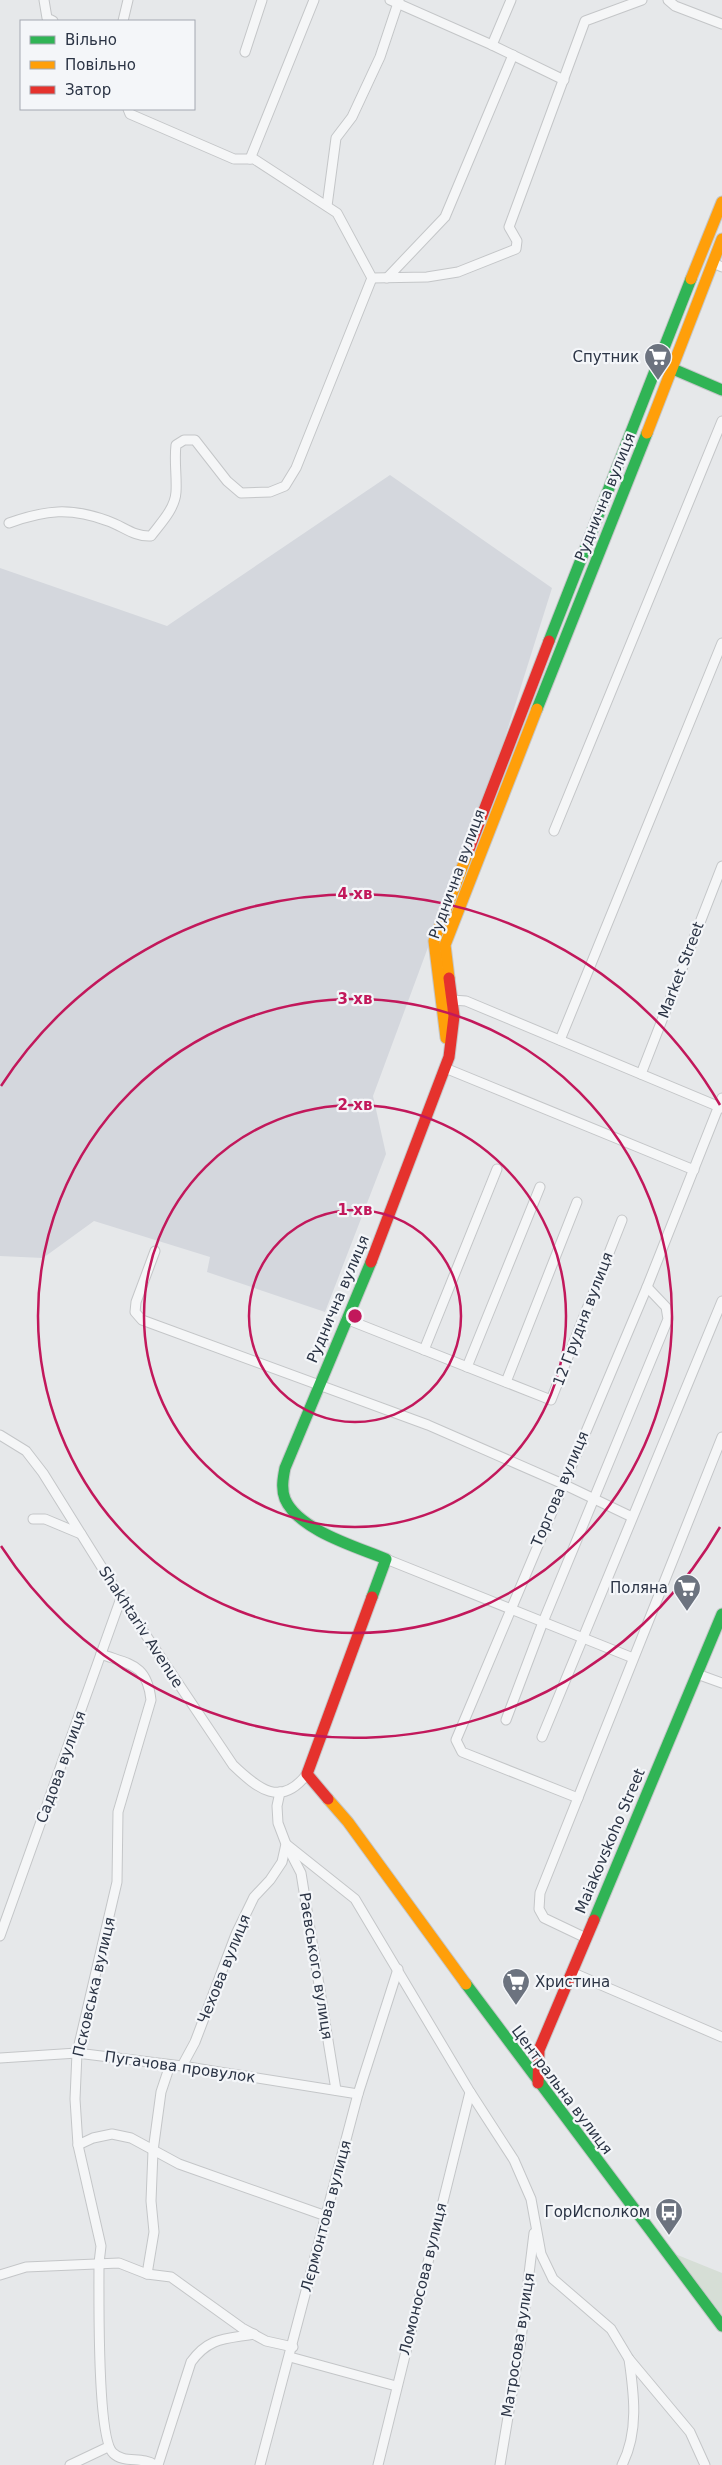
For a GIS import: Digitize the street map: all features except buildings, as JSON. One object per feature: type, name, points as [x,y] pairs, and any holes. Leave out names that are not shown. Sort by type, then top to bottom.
[{"type":"main road","points":[[447,1063],[434,941],[574,575],[722,202]]},
{"type":"main road","name":"Руднична вулиця","points":[[386,1559],[313,1526],[295,1514],[286,1501],[283,1486],[285,1468],[318,1384],[384,1231],[447,1063],[454,1016],[445,945],[481,848],[672,369],[717,265],[722,239]]},
{"type":"main road","points":[[672,369],[722,390]]},
{"type":"main road","points":[[308,1774],[386,1559]]},
{"type":"main road","name":"Maiakovskoho Street","points":[[538,2083],[537,2067],[540,2050],[722,1614]]},
{"type":"main road","name":"Центральна вулиця","points":[[308,1774],[348,1822],[538,2083],[722,2326]]},
{"type":"main road","points":[[515,2052],[523,2055],[540,2050]]},
{"type":"street","points":[[44,0],[47,18],[51,20]]},
{"type":"street","points":[[123,20],[128,0]]},
{"type":"street","points":[[245,52],[262,0]]},
{"type":"street","points":[[250,159],[314,0]]},
{"type":"street","points":[[492,45],[511,0]]},
{"type":"street","points":[[372,278],[426,277],[458,272],[516,249],[518,241],[509,227],[585,20],[619,4],[642,0]]},
{"type":"street","points":[[668,0],[675,6],[722,24]]},
{"type":"street","points":[[327,206],[336,138],[352,118],[380,57],[396,1],[564,80]]},
{"type":"street","points":[[387,278],[445,217],[513,55]]},
{"type":"street","points":[[128,110],[130,114],[198,145],[234,159],[254,159],[327,206],[337,213],[372,278]]},
{"type":"street","points":[[9,523],[36,513],[55,510],[74,512],[108,521],[140,537],[151,536],[167,515],[176,494],[176,445],[184,440],[195,440],[227,481],[241,493],[270,492],[285,486],[296,468],[372,278]]},
{"type":"street","points":[[554,831],[722,421]]},
{"type":"street","points":[[560,1040],[722,642]]},
{"type":"street","name":"Market Street","points":[[641,1074],[722,866]]},
{"type":"street","points":[[452,1000],[466,1001],[641,1074],[721,1104]]},
{"type":"street","points":[[447,1063],[694,1170]]},
{"type":"street","name":"Торгова вулиця","points":[[578,1798],[462,1752],[456,1740],[647,1288],[721,1104]]},
{"type":"street","points":[[424,1350],[497,1169]]},
{"type":"street","points":[[468,1367],[540,1187]]},
{"type":"street","points":[[506,1382],[577,1202]]},
{"type":"street","name":"12 Грудня вулиця","points":[[346,1319],[551,1400],[622,1220]]},
{"type":"street","points":[[155,1251],[136,1302],[135,1312],[142,1320],[428,1425],[563,1484],[632,1517]]},
{"type":"street","points":[[506,1720],[543,1622],[595,1500],[668,1319],[666,1307],[647,1288]]},
{"type":"street","points":[[542,1737],[722,1301]]},
{"type":"street","name":"Shakhtariv Avenue","points":[[0,1435],[26,1451],[121,1598],[233,1765],[247,1779],[265,1791],[280,1792],[297,1788],[308,1774]]},
{"type":"street","points":[[586,1938],[544,1918],[539,1909],[540,1893],[722,1437]]},
{"type":"street","points":[[33,1518],[44,1519],[81,1534]]},
{"type":"street","name":"Руднична вулиця","points":[[386,1559],[511,1607],[633,1658]]},
{"type":"street","name":"Садова вулиця","points":[[0,1936],[121,1598]]},
{"type":"street","name":"Псковська вулиця","points":[[101,1654],[138,1667],[149,1684],[151,1700],[118,1812],[117,1882],[77,2053],[75,2100],[78,2145],[101,2246],[99,2263],[100,2377],[108,2447]]},
{"type":"street","points":[[697,1674],[722,1683]]},
{"type":"street","points":[[280,1792],[277,1806],[278,1823],[286,1844],[355,1899],[470,2092],[514,2160],[530,2199],[541,2254],[553,2279],[611,2329],[629,2359],[690,2432],[705,2465]]},
{"type":"street","name":"Чехова вулиця","points":[[182,2066],[195,2042],[236,1934],[254,1897],[270,1880],[282,1862],[286,1844]]},
{"type":"street","name":"Раєвського вулиця","points":[[286,1844],[300,1873],[336,2090]]},
{"type":"street","name":"Лєрмонтова вулиця","points":[[260,2465],[358,2094],[398,1969]]},
{"type":"street","points":[[572,1972],[722,2037]]},
{"type":"street","name":"Пугачова провулок","points":[[0,2058],[77,2053],[182,2066],[358,2094]]},
{"type":"street","points":[[147,2274],[154,2232],[151,2201],[153,2151],[161,2092],[170,2065]]},
{"type":"street","name":"Ломоносова вулиця","points":[[378,2465],[470,2092]]},
{"type":"street","points":[[78,2145],[93,2138],[112,2134],[131,2138],[179,2164],[326,2216]]},
{"type":"street","name":"Матросова вулиця","points":[[500,2465],[521,2339],[535,2226]]},
{"type":"street","points":[[0,2276],[26,2267],[119,2263],[147,2274],[171,2277],[266,2341],[292,2347]]},
{"type":"street","points":[[70,2465],[108,2447],[124,2462],[143,2459],[157,2465],[191,2362],[201,2348],[218,2340],[254,2334]]},
{"type":"street","points":[[290,2357],[396,2386]]},
{"type":"street","points":[[622,2465],[628,2454],[634,2424],[635,2397],[629,2359]]},
{"type":"shaded area","points":[[390,475],[552,588],[501,750],[373,1096],[386,1154],[325,1312],[207,1272],[210,1257],[94,1221],[43,1258],[0,1256],[0,568],[167,626]]},
{"type":"shaded area","points":[[675,2254],[722,2273],[722,2326]]},
{"type":"traffic: fast","points":[[549,641],[691,279]]},
{"type":"traffic: fast","points":[[673,369],[722,390]]},
{"type":"traffic: fast","points":[[537,709],[647,433]]},
{"type":"traffic: fast","points":[[371,1262],[285,1468],[283,1487],[285,1499],[302,1520],[345,1543],[386,1559],[372,1597]]},
{"type":"traffic: fast","points":[[594,1920],[722,1614]]},
{"type":"traffic: fast","points":[[466,1984],[722,2326]]},
{"type":"traffic: slow","points":[[691,279],[722,202]]},
{"type":"traffic: slow","points":[[647,433],[722,239]]},
{"type":"traffic: slow","points":[[449,978],[445,945],[537,709]]},
{"type":"traffic: slow","points":[[446,1038],[434,941],[468,852]]},
{"type":"traffic: slow","points":[[328,1799],[348,1822],[466,1984]]},
{"type":"traffic: jam","points":[[468,852],[549,641]]},
{"type":"traffic: jam","points":[[371,1262],[449,1057],[454,1016],[449,978]]},
{"type":"traffic: jam","points":[[328,1799],[307,1774],[372,1597]]},
{"type":"traffic: jam","points":[[538,2083],[539,2050],[594,1920]]},
{"type":"place","name":"Спутник","points":[[658,381]]},
{"type":"place","name":"Поляна","points":[[687,1612]]},
{"type":"place","name":"Христина","points":[[516,2006]]},
{"type":"place","name":"ГорИсполком","points":[[669,2236]]}]
